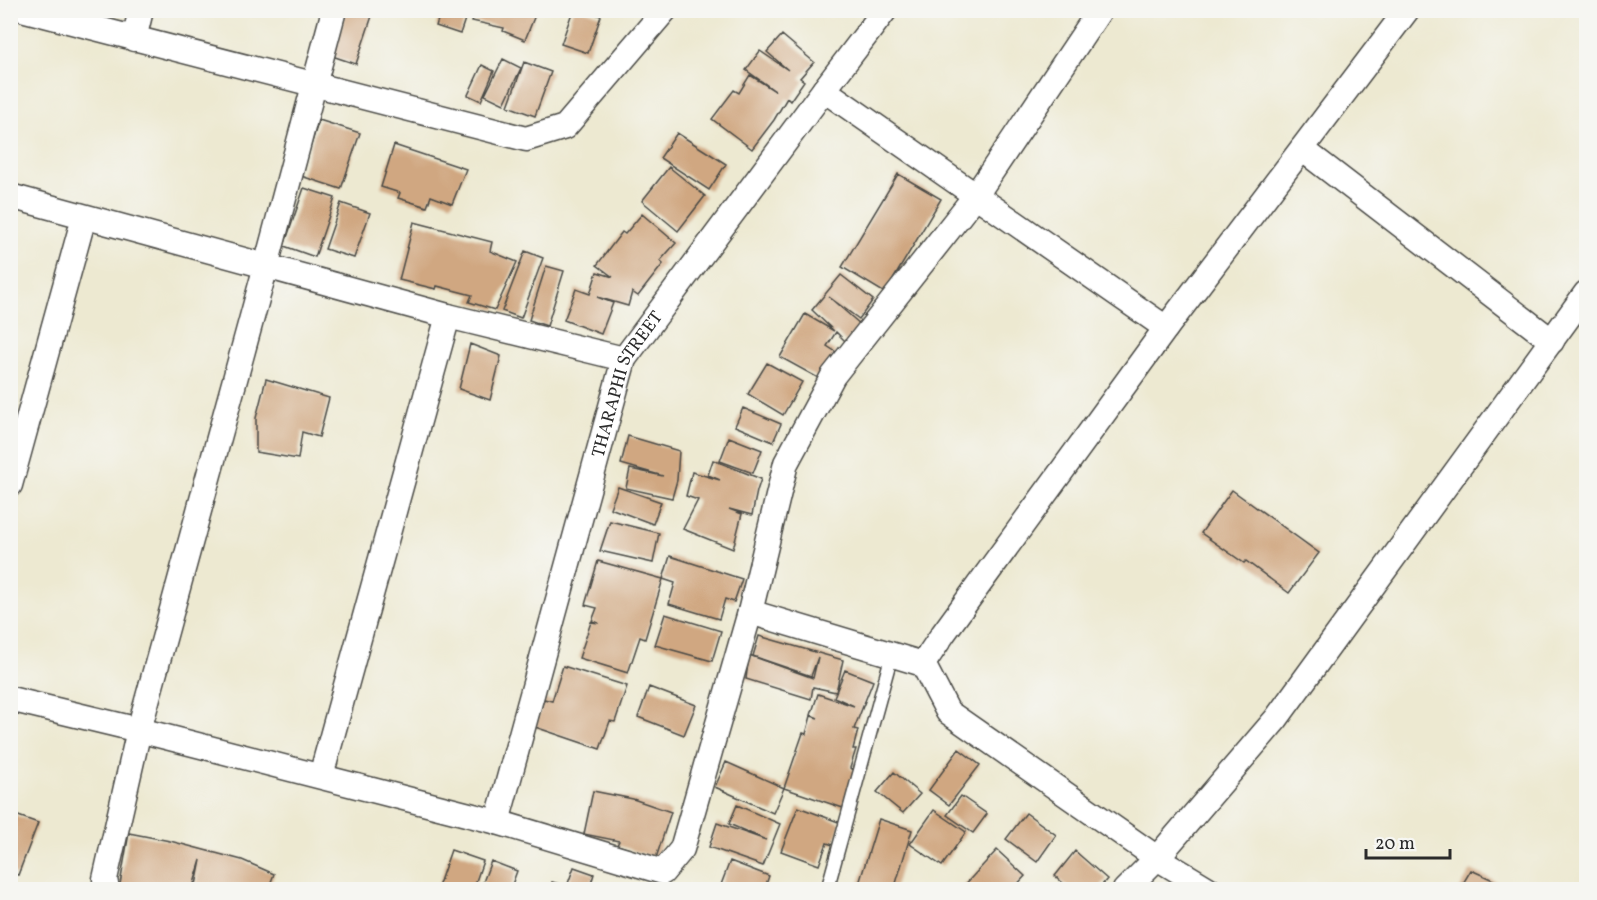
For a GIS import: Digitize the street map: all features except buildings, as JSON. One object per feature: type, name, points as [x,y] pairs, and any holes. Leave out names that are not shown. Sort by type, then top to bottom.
[{"type":"street","points":[[25,10],[526,139],[565,127],[665,10]]},
{"type":"street","points":[[134,39],[141,10]]},
{"type":"street","points":[[107,890],[105,879],[139,730],[334,10]]},
{"type":"street","name":"THARAPHI STREET","points":[[497,822],[624,359],[885,10]]},
{"type":"street","points":[[10,699],[497,822],[663,872],[682,849],[750,612],[786,463],[833,376],[975,195],[1100,10]]},
{"type":"street","points":[[923,664],[1166,328],[1407,10]]},
{"type":"street","points":[[824,90],[1166,328]]},
{"type":"street","points":[[1302,149],[1552,341]]},
{"type":"street","points":[[10,196],[448,316],[624,359]]},
{"type":"street","points":[[10,485],[84,216]]},
{"type":"street","points":[[1125,890],[1156,858],[1276,719],[1587,293]]},
{"type":"street","points":[[321,776],[448,316]]},
{"type":"street","points":[[750,612],[923,664],[948,712],[1156,858],[1210,890]]},
{"type":"lane","points":[[829,882],[892,654]]}]
